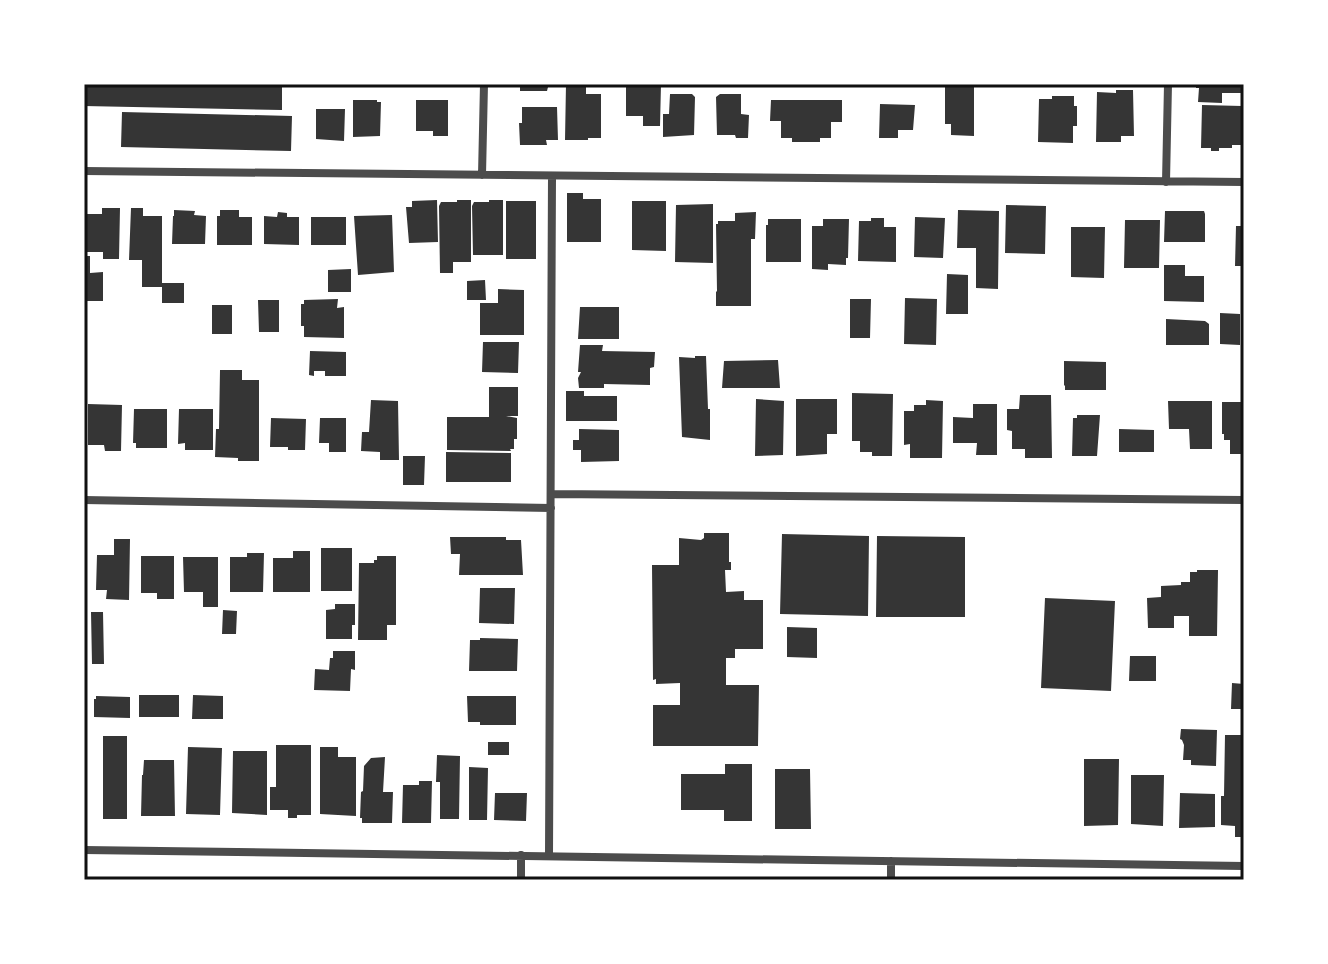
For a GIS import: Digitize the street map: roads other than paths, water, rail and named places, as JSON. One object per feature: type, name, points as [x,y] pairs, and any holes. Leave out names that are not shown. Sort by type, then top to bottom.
[{"type":"street","points":[[482,175],[484,84]]},
{"type":"street","points":[[1166,182],[1168,84]]},
{"type":"street","points":[[84,171],[1244,182]]},
{"type":"street","points":[[549,856],[552,176]]},
{"type":"street","points":[[551,494],[1244,500]]},
{"type":"street","points":[[84,500],[551,508]]},
{"type":"street","points":[[84,850],[1244,866]]},
{"type":"street","points":[[521,855],[521,880]]},
{"type":"street","points":[[891,861],[891,880]]}]
